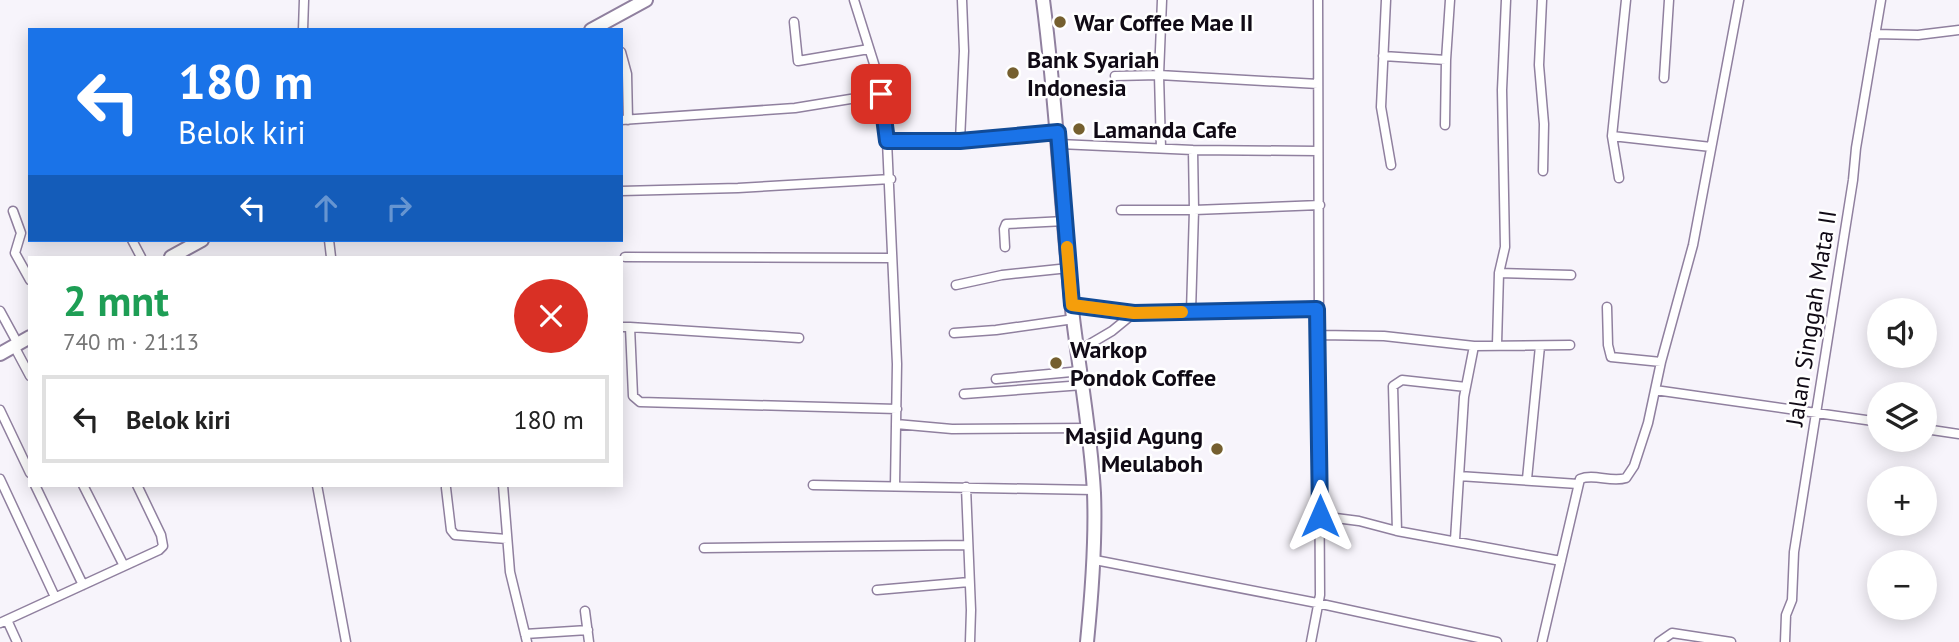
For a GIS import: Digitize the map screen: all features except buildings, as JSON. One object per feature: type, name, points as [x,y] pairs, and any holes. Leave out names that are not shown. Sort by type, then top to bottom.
[{"type":"main road","points":[[1042,0],[1094,490],[1095,560],[1087,642]]},
{"type":"main road","points":[[610,25],[639,1]]},
{"type":"main road","points":[[174,256],[198,242]]},
{"type":"main road","points":[[0,354],[28,338]]},
{"type":"street","points":[[303,28],[304,0]]},
{"type":"street","points":[[854,0],[881,94],[891,179],[891,258],[897,364],[895,486]]},
{"type":"street","points":[[960,141],[964,51],[962,0]]},
{"type":"street","points":[[1161,148],[1159,75],[1162,0]]},
{"type":"street","points":[[1311,642],[1320,594],[1316,350],[1319,335],[1317,309],[1320,205],[1318,0]]},
{"type":"street","points":[[1385,0],[1381,107],[1391,165]]},
{"type":"street","points":[[1445,125],[1450,0]]},
{"type":"street","points":[[1497,344],[1499,273],[1505,247],[1502,90],[1506,0]]},
{"type":"street","points":[[1542,0],[1539,65],[1544,124],[1543,171]]},
{"type":"street","points":[[1619,178],[1612,136],[1626,0]]},
{"type":"street","points":[[1664,78],[1669,0]]},
{"type":"street","points":[[1542,642],[1578,484],[1584,477],[1620,480],[1630,474],[1659,391],[1661,362],[1693,245],[1739,0]]},
{"type":"street","name":"Jalan Singgah Mata II","points":[[1785,642],[1786,615],[1792,600],[1794,552],[1881,0]]},
{"type":"street","points":[[794,22],[799,61],[869,49]]},
{"type":"street","points":[[1875,34],[1918,35],[1959,30]]},
{"type":"street","points":[[1383,56],[1446,60]]},
{"type":"street","points":[[623,59],[627,74],[625,120],[795,108],[881,94]]},
{"type":"street","points":[[1115,76],[1159,75],[1318,84]]},
{"type":"street","points":[[1612,136],[1711,146]]},
{"type":"street","points":[[887,141],[1058,138],[1193,150],[1318,151]]},
{"type":"street","points":[[1191,312],[1193,150]]},
{"type":"street","points":[[623,191],[738,188],[891,179]]},
{"type":"street","points":[[1121,210],[1320,205]]},
{"type":"street","points":[[13,211],[21,233],[15,253],[28,276]]},
{"type":"street","points":[[1005,247],[1006,224],[1065,221]]},
{"type":"street","points":[[625,257],[891,258]]},
{"type":"street","points":[[956,285],[1002,275],[1069,268]]},
{"type":"street","points":[[1499,273],[1571,275]]},
{"type":"street","points":[[1607,307],[1611,357],[1661,362]]},
{"type":"street","points":[[954,333],[996,330],[1073,312],[1317,309]]},
{"type":"street","points":[[0,311],[28,372]]},
{"type":"street","points":[[1078,351],[1112,331],[1134,313]]},
{"type":"street","points":[[799,338],[626,327],[633,396],[640,402],[897,409]]},
{"type":"street","points":[[1319,335],[1384,336],[1474,346],[1570,345]]},
{"type":"street","points":[[1455,540],[1466,387],[1474,346]]},
{"type":"street","points":[[1527,479],[1540,346]]},
{"type":"street","points":[[996,379],[1082,371]]},
{"type":"street","points":[[1397,531],[1393,386],[1402,380],[1466,387]]},
{"type":"street","points":[[964,394],[1083,385]]},
{"type":"street","points":[[1659,391],[1867,420]]},
{"type":"street","points":[[0,410],[2,421],[28,469]]},
{"type":"street","points":[[897,424],[952,429],[1087,428]]},
{"type":"street","points":[[1937,431],[1959,434]]},
{"type":"street","points":[[1459,476],[1578,484]]},
{"type":"street","points":[[0,479],[55,597]]},
{"type":"street","points":[[813,485],[1094,490]]},
{"type":"street","points":[[36,487],[83,584]]},
{"type":"street","points":[[84,487],[124,566]]},
{"type":"street","points":[[17,642],[4,621],[163,546],[161,535],[138,487]]},
{"type":"street","points":[[317,487],[346,642]]},
{"type":"street","points":[[503,487],[510,572],[526,638],[587,630]]},
{"type":"street","points":[[966,487],[970,642]]},
{"type":"street","points":[[446,488],[451,530],[455,535],[507,539]]},
{"type":"street","points":[[1320,516],[1359,521],[1397,531],[1561,561]]},
{"type":"street","points":[[704,548],[968,545]]},
{"type":"street","points":[[1095,560],[1317,603],[1497,642]]},
{"type":"street","points":[[877,590],[970,582]]},
{"type":"street","points":[[585,611],[589,642]]},
{"type":"street","points":[[1659,642],[1672,633],[1731,642]]},
{"type":"slow traffic","points":[[1067,247],[1072,305],[1134,313],[1182,312]]},
{"type":"place","name":"War Coffee Mae II","points":[[1060,22]]},
{"type":"place","name":"Bank Syariah Indonesia","points":[[1013,73]]},
{"type":"place","name":"Lamanda Cafe","points":[[1079,129]]},
{"type":"place","name":"Warkop Pondok Coffee","points":[[1056,363]]},
{"type":"place","name":"Masjid Agung Meulaboh","points":[[1217,449]]},
{"type":"route","points":[[881,94],[887,141],[960,141],[1058,132],[1072,305],[1134,313],[1317,309],[1320,516]]}]
